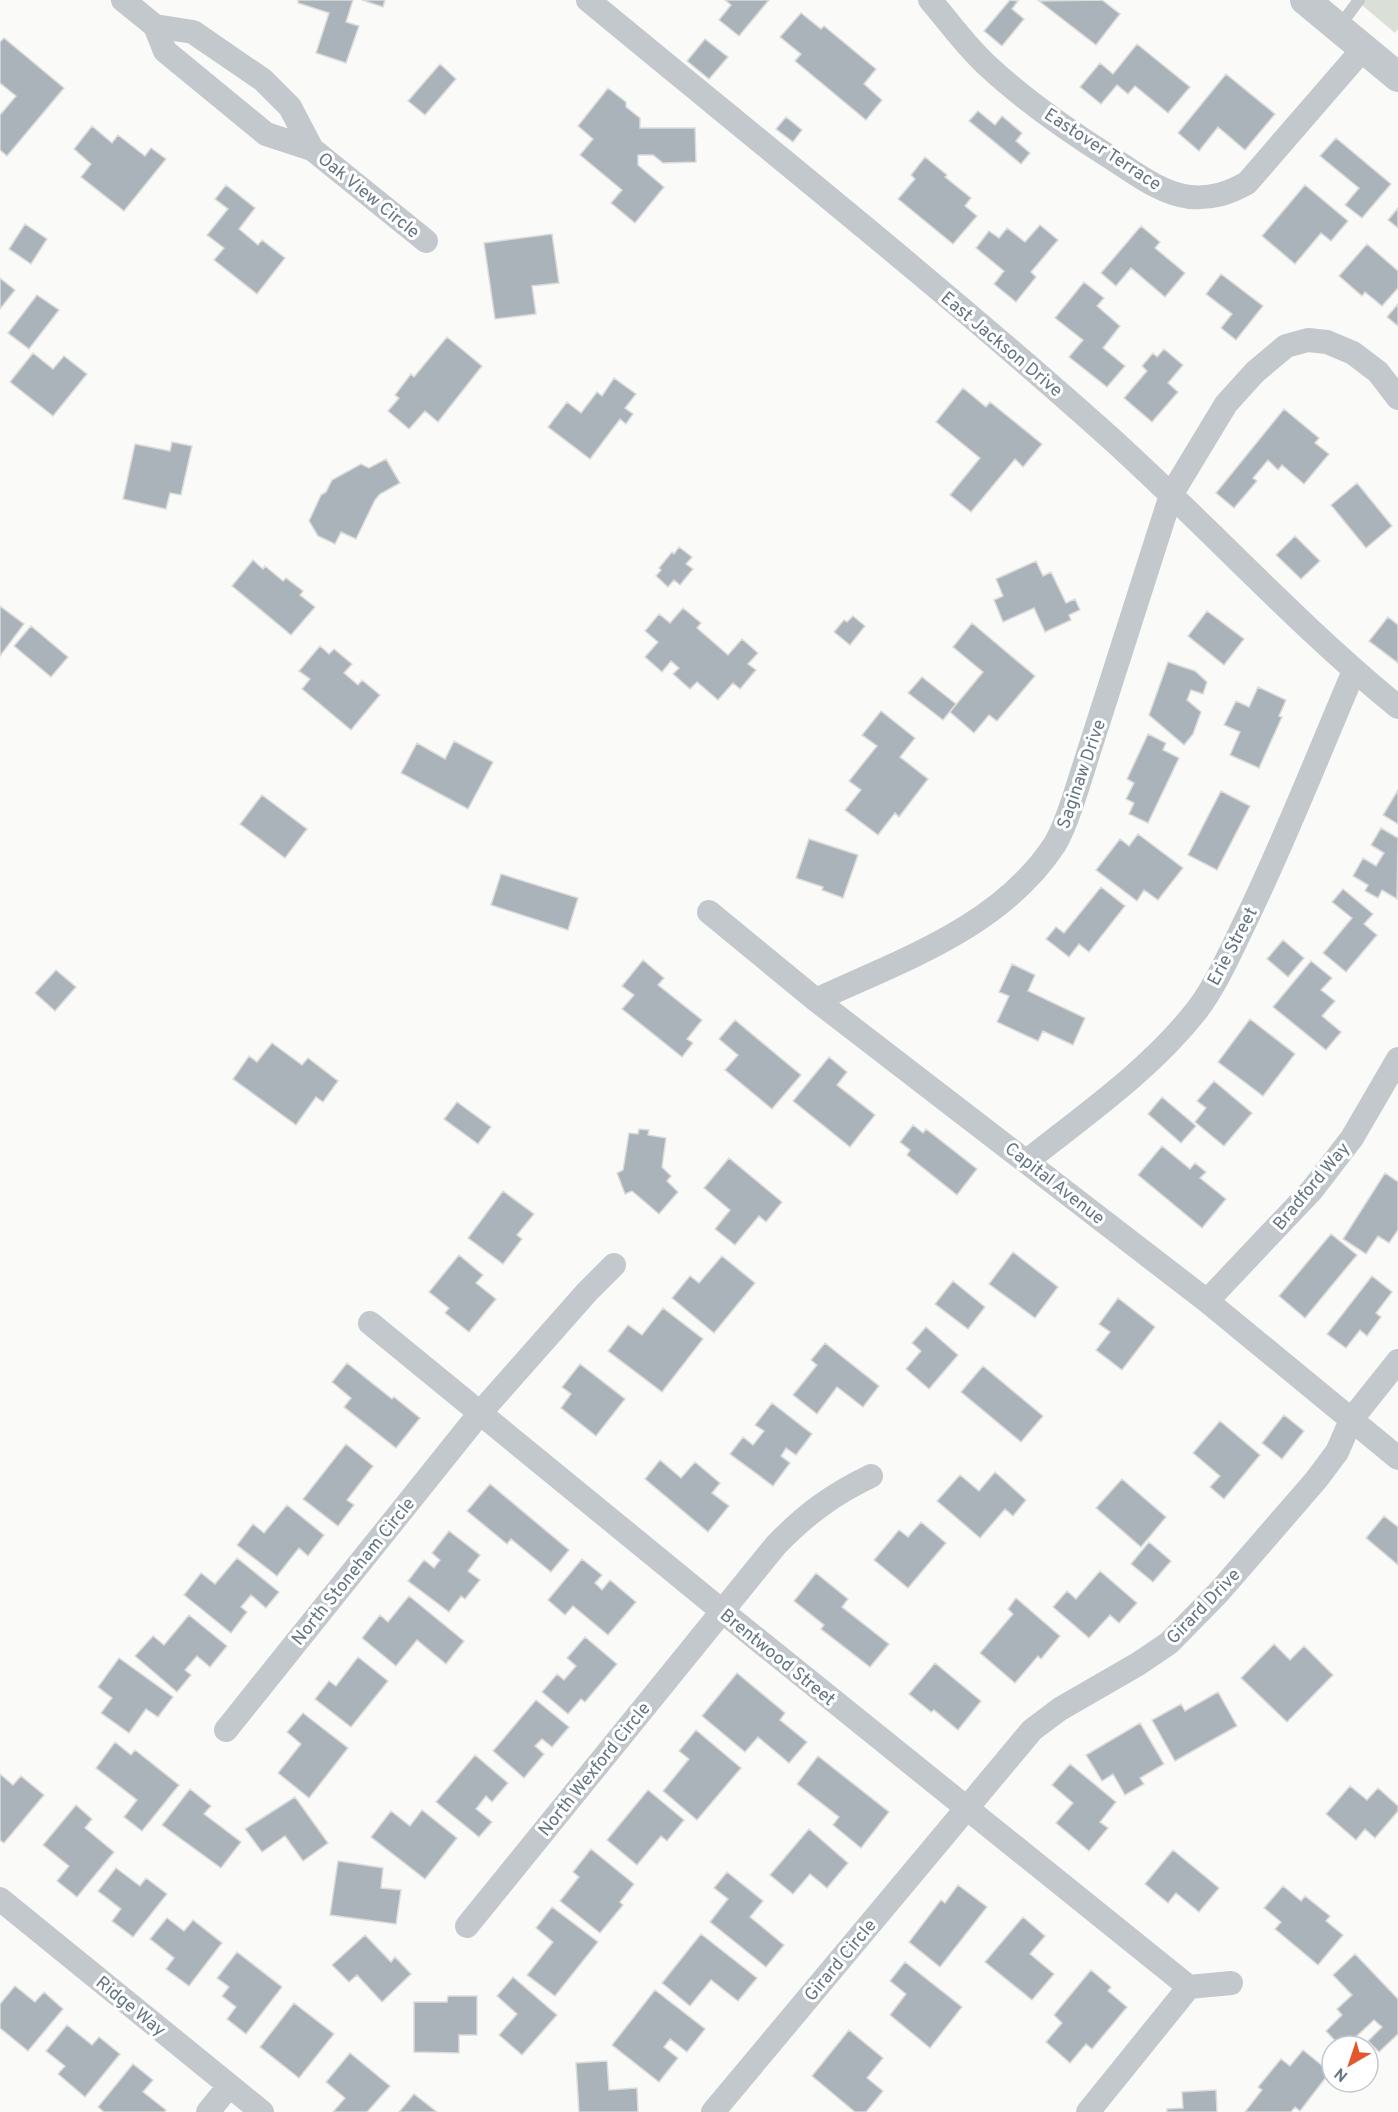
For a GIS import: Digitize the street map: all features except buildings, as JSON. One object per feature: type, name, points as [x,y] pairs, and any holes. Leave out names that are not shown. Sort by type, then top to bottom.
[{"type":"street","name":"Oak View Circle","points":[[123,0],[156,26],[193,32],[263,80],[290,107],[312,149]]},
{"type":"street","name":"East Jackson Drive","points":[[588,0],[1026,362],[1132,457],[1353,671],[1398,707]]},
{"type":"street","name":"Eastover Terrace","points":[[930,0],[989,68],[1030,102],[1083,140],[1141,177],[1162,189],[1188,197],[1207,197],[1228,193],[1247,183],[1363,49]]},
{"type":"street","points":[[1305,0],[1398,77]]},
{"type":"street","name":"Oak View Circle","points":[[156,26],[165,51],[266,134],[312,149],[426,241]]},
{"type":"street","name":"Saginaw Drive","points":[[816,1000],[945,940],[970,925],[1017,890],[1037,869],[1057,841],[1073,801],[1171,495],[1226,404],[1255,372],[1286,346],[1308,340],[1327,342],[1353,353],[1378,372],[1398,398]]},
{"type":"street","name":"Erie Street","points":[[1027,1161],[1137,1073],[1166,1046],[1198,1008],[1232,950],[1259,894],[1353,671]]},
{"type":"street","name":"Capital Avenue","points":[[709,912],[816,1000],[1207,1301],[1398,1458]]},
{"type":"street","name":"Bradford Way","points":[[1207,1301],[1312,1190],[1352,1138],[1398,1059]]},
{"type":"street","name":"North Stoneham Circle","points":[[226,1730],[480,1413],[586,1292],[614,1265]]},
{"type":"street","name":"Brentwood Street","points":[[370,1323],[966,1809],[1189,1987]]},
{"type":"street","name":"Girard Drive","points":[[966,1809],[1032,1730],[1060,1709],[1169,1643],[1219,1592],[1316,1480],[1337,1452],[1351,1420],[1398,1361]]},
{"type":"street","name":"North Wexford Circle","points":[[467,1926],[776,1545],[801,1519],[843,1489],[871,1476]]},
{"type":"street","name":"Girard Circle","points":[[713,2112],[966,1809]]},
{"type":"street","name":"Ridge Way","points":[[0,1899],[262,2112]]},
{"type":"street","points":[[1088,2112],[1189,1987],[1231,1983]]},
{"type":"street","points":[[208,2112],[229,2086]]},
{"type":"lane","points":[[1338,28],[1359,0]]},
{"type":"shaded area","points":[[1356,0],[1398,0],[1398,29],[1395,33]]}]
